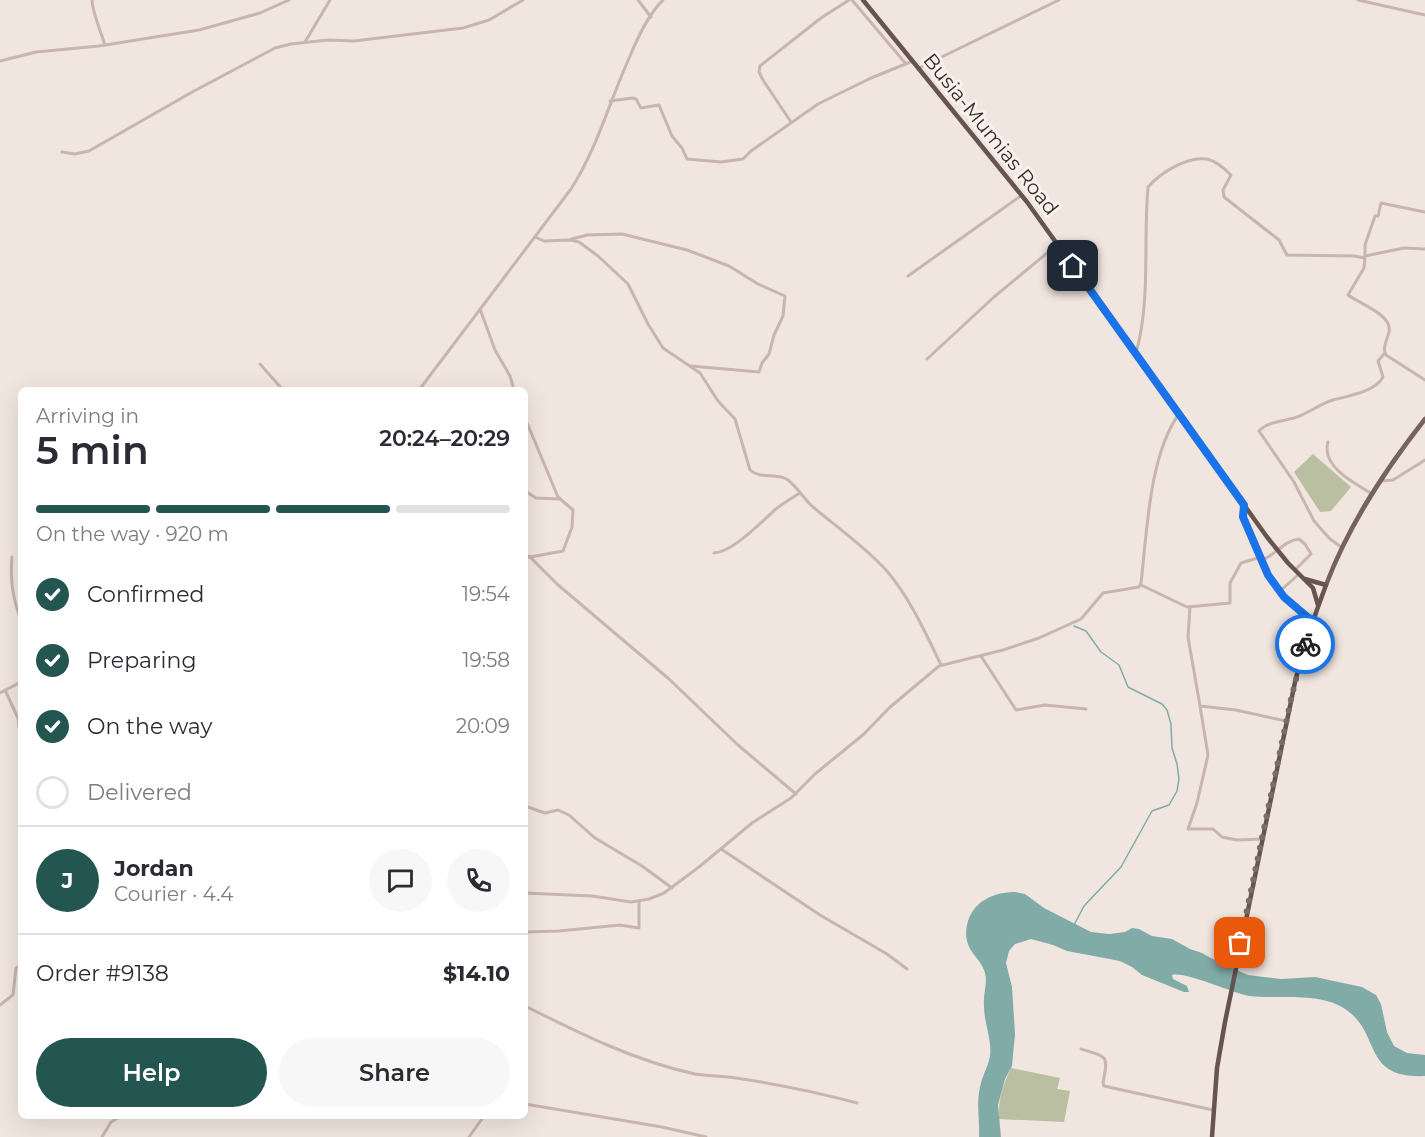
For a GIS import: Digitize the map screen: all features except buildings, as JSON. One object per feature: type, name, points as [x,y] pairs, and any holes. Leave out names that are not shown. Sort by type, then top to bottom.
[{"type":"highway","name":"Busia-Mumias Road","points":[[863,0],[1022,195],[1278,551],[1313,588],[1318,605]]},
{"type":"highway","name":"Busia-Mumias Road","points":[[1305,579],[1326,585]]},
{"type":"highway","points":[[1212,1137],[1217,1068],[1229,998],[1300,660],[1326,585]]},
{"type":"highway","points":[[1313,588],[1323,591]]},
{"type":"main road","points":[[1326,585],[1341,547],[1372,494],[1425,419]]},
{"type":"street","points":[[92,0],[92,9],[99,22],[105,45]]},
{"type":"street","points":[[0,61],[40,51],[105,45],[219,25],[260,13],[289,0]]},
{"type":"street","points":[[306,42],[330,0]]},
{"type":"street","points":[[62,152],[75,154],[89,151],[269,50],[306,42],[354,41],[463,28],[483,22],[523,0]]},
{"type":"street","points":[[638,0],[651,17]]},
{"type":"street","points":[[421,387],[578,180],[635,45],[663,0]]},
{"type":"street","points":[[791,122],[763,80],[759,72],[760,66],[820,18],[851,0],[906,64]]},
{"type":"street","points":[[919,68],[1059,0]]},
{"type":"street","points":[[1358,0],[1425,15]]},
{"type":"street","points":[[610,101],[633,98],[641,108],[660,106],[672,136],[682,148],[686,158],[692,161],[721,162],[743,159],[791,122],[822,102],[865,80],[913,61]]},
{"type":"street","points":[[1136,353],[1142,330],[1144,303],[1148,188],[1178,165],[1205,159],[1213,161],[1226,170],[1231,177],[1222,190],[1223,196],[1279,240],[1289,256],[1364,256],[1404,248],[1425,249]]},
{"type":"street","points":[[908,276],[1022,195]]},
{"type":"street","points":[[1341,547],[1324,533],[1310,515],[1294,482],[1259,431],[1265,426],[1296,417],[1333,400],[1376,385],[1383,377],[1378,362],[1384,354],[1390,330],[1388,322],[1348,295],[1364,268],[1365,245],[1375,216],[1378,216],[1381,203],[1425,212]]},
{"type":"street","points":[[535,237],[544,241],[570,240],[588,235],[619,234],[685,250],[729,266],[758,284],[785,296],[783,316],[774,335],[769,354],[759,372],[690,366]]},
{"type":"street","points":[[570,240],[579,242],[589,249],[628,284],[663,348],[702,376],[718,402],[737,422],[750,470],[758,475],[785,478],[814,508],[867,551],[891,577],[931,643],[940,665]]},
{"type":"street","points":[[927,359],[994,297],[1058,244]]},
{"type":"street","points":[[480,309],[495,350],[510,376],[513,387]]},
{"type":"street","points":[[1384,354],[1425,380]]},
{"type":"street","points":[[260,364],[280,387]]},
{"type":"street","points":[[528,893],[592,896],[625,901],[639,901],[657,896],[672,888],[752,823],[788,801],[814,775],[864,734],[889,708],[940,665],[981,656],[1039,638],[1075,623],[1089,612],[1103,593],[1136,589],[1141,585],[1155,479],[1169,432],[1179,414]]},
{"type":"street","points":[[528,425],[560,499],[573,512],[572,527],[562,552],[528,557]]},
{"type":"street","points":[[1328,442],[1328,451],[1334,466],[1372,494]]},
{"type":"street","points":[[1380,481],[1392,480],[1425,460]]},
{"type":"street","points":[[528,492],[536,498],[560,499]]},
{"type":"street","points":[[714,553],[722,552],[734,544],[777,508],[800,493]]},
{"type":"street","points":[[1244,505],[1243,517],[1268,575],[1280,592],[1312,621]]},
{"type":"street","points":[[1141,585],[1190,607],[1230,603],[1231,581],[1241,563],[1274,555],[1285,544],[1299,539],[1311,552],[1311,556],[1280,592]]},
{"type":"street","points":[[12,557],[10,575],[18,611]]},
{"type":"street","points":[[528,558],[669,678],[738,745],[796,794]]},
{"type":"street","points":[[1190,607],[1188,637],[1208,755],[1197,803],[1188,829],[1215,830],[1220,836],[1237,840],[1262,839]]},
{"type":"street","points":[[981,656],[1016,710],[1045,705],[1086,709]]},
{"type":"street","points":[[0,693],[18,684]]},
{"type":"street","points":[[5,690],[18,718]]},
{"type":"street","points":[[1200,705],[1287,721]]},
{"type":"street","points":[[528,807],[547,813],[557,810],[569,814],[596,838],[642,866],[672,888]]},
{"type":"street","points":[[721,849],[907,969]]},
{"type":"street","points":[[528,932],[624,925],[639,928],[639,901]]},
{"type":"street","points":[[0,1005],[13,995],[18,967]]},
{"type":"street","points":[[528,1007],[584,1035],[649,1061],[699,1074],[739,1078],[818,1092],[857,1102]]},
{"type":"street","points":[[1081,1049],[1105,1058],[1107,1062],[1104,1086],[1213,1110]]},
{"type":"street","points":[[528,1105],[662,1127],[706,1137]]},
{"type":"street","points":[[102,1137],[111,1122],[116,1119]]},
{"type":"street","points":[[469,1137],[482,1119]]},
{"type":"green space","points":[[1313,454],[1351,487],[1331,511],[1320,512],[1294,472]]},
{"type":"green space","points":[[1011,1068],[1060,1078],[1057,1089],[1070,1091],[1064,1122],[999,1119],[1002,1092]]},
{"type":"water","points":[[1015,892],[1025,894],[1044,908],[1091,932],[1109,934],[1125,932],[1132,928],[1139,929],[1152,936],[1172,939],[1248,975],[1281,979],[1315,977],[1362,987],[1376,995],[1381,1004],[1387,1032],[1394,1046],[1407,1053],[1425,1055],[1425,1076],[1404,1075],[1390,1070],[1380,1061],[1354,1016],[1330,1002],[1308,998],[1249,996],[1187,976],[1172,975],[1173,979],[1187,986],[1189,992],[1184,992],[1142,975],[1120,961],[1067,951],[1031,939],[1015,944],[1009,951],[1006,963],[1012,987],[1015,1034],[1012,1066],[1005,1079],[998,1105],[1001,1137],[979,1137],[979,1093],[990,1050],[984,1012],[986,979],[982,965],[969,947],[966,932],[971,914],[981,903],[993,896]]},
{"type":"waterway","points":[[1074,626],[1086,631],[1101,652],[1119,665],[1128,687],[1162,704],[1167,710],[1179,779],[1177,791],[1169,805],[1152,811],[1121,867],[1084,906],[1074,925]]},
{"type":"way so far","points":[[1240,943],[1291,699],[1305,644]]},
{"type":"route","points":[[1073,266],[1244,505],[1243,517],[1268,575],[1284,597],[1312,621],[1305,644]]}]
